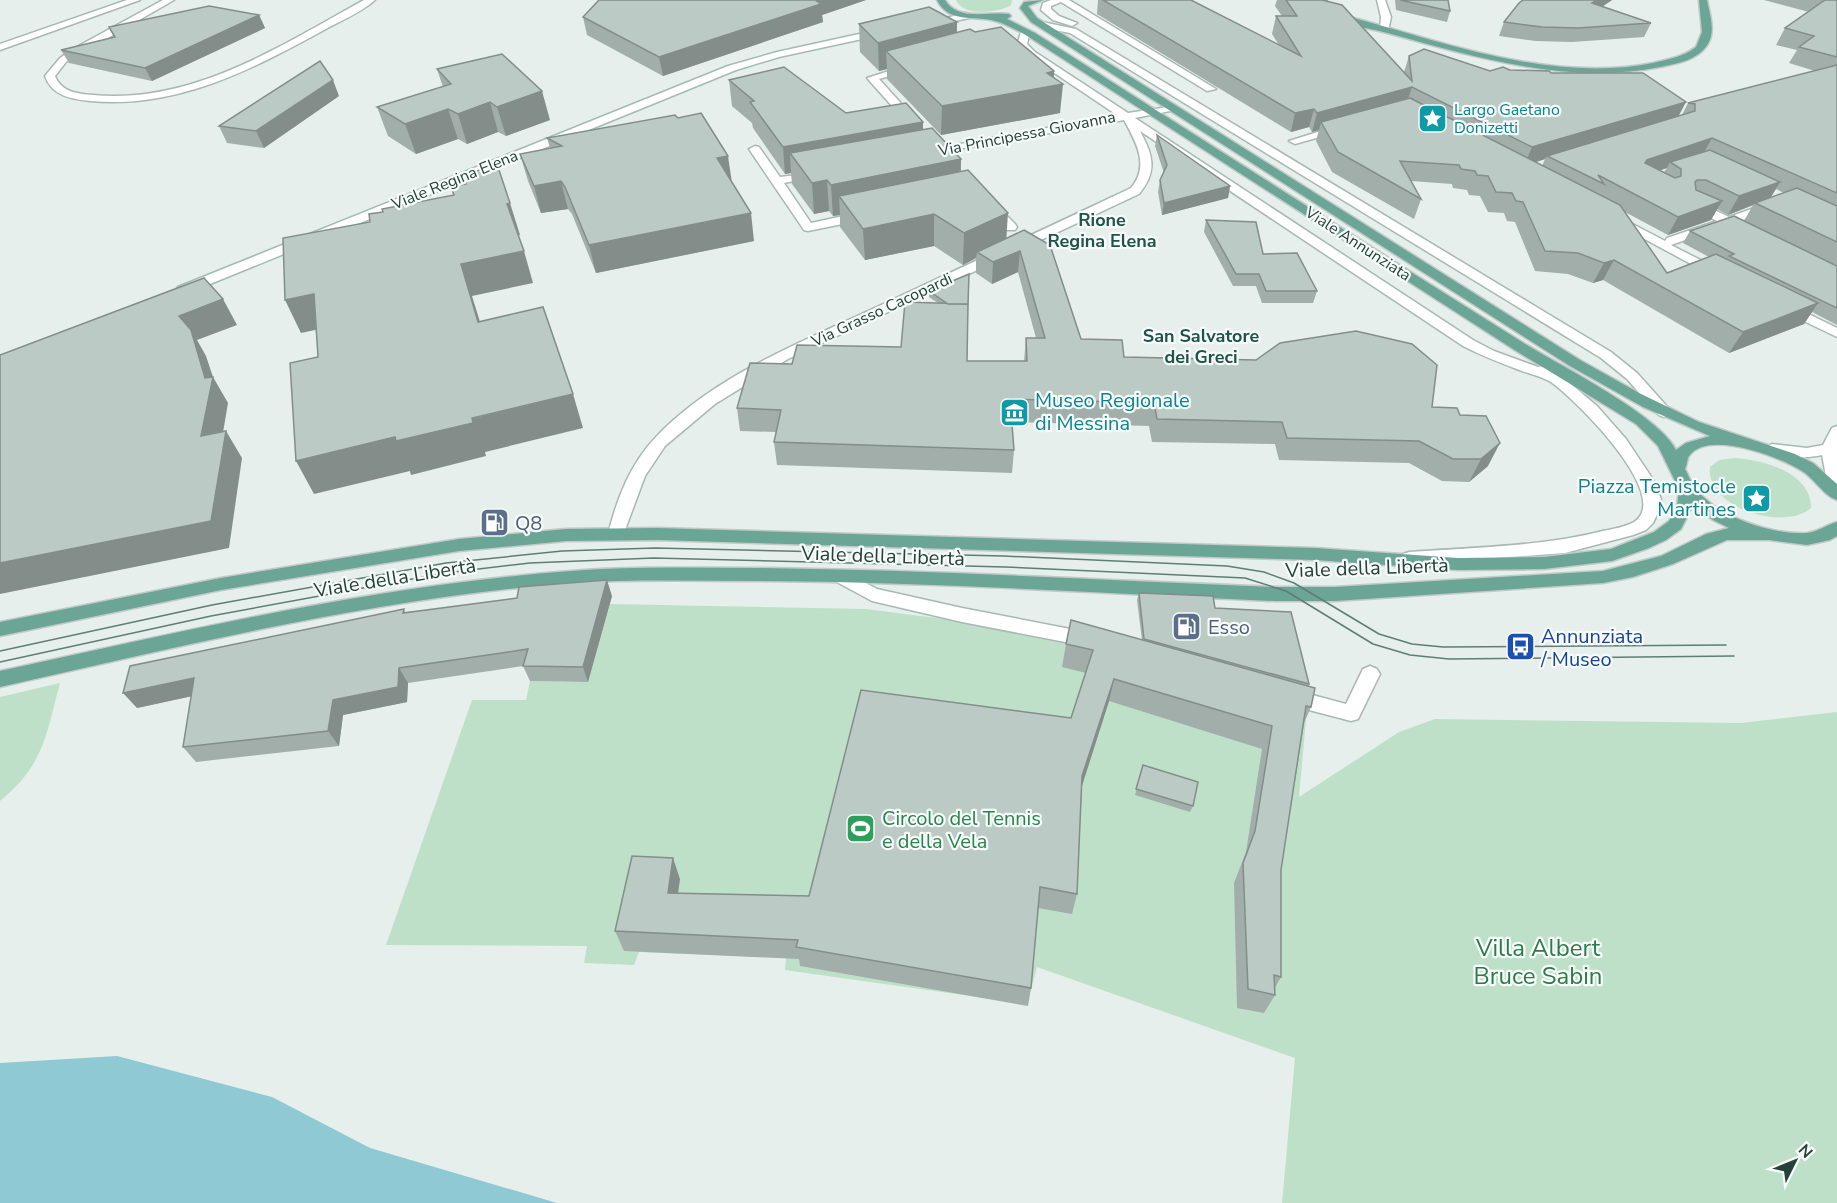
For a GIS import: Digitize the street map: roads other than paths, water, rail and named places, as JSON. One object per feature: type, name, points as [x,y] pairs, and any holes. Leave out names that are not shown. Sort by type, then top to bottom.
[{"type":"main road","points":[[942,3],[948,10],[966,16],[994,17],[1013,14],[1026,4],[1039,0]]},
{"type":"main road","points":[[1329,13],[1489,57],[1524,64],[1581,69],[1635,69],[1676,61],[1701,47],[1707,34],[1703,0]]},
{"type":"main road","name":"Viale Annunziata","points":[[1026,4],[1029,15],[1042,25],[1575,363],[1664,412],[1742,442],[1772,449],[1812,470],[1830,485],[1836,486]]},
{"type":"main road","name":"Viale Annunziata","points":[[994,17],[1025,31],[1518,346],[1641,421],[1665,443],[1687,489],[1719,516],[1741,527],[1766,535],[1807,539],[1824,536],[1837,528]]},
{"type":"main road","name":"Viale Annunziata","points":[[1678,468],[1682,454],[1695,445],[1716,441],[1742,442]]},
{"type":"main road","name":"Viale della Libertà","points":[[0,629],[392,554],[511,539],[616,534],[1303,554],[1458,564],[1544,563],[1612,555],[1643,544],[1675,525],[1685,507],[1687,489]]},
{"type":"main road","name":"Viale della Libertà","points":[[0,679],[217,632],[455,590],[606,575],[841,576],[1274,594],[1335,594],[1603,577],[1668,560],[1706,540],[1727,534],[1766,535]]},
{"type":"street","points":[[0,47],[136,0]]},
{"type":"street","points":[[170,0],[63,60],[50,76],[52,83],[67,93],[99,100],[146,97],[185,90],[238,70],[371,0]]},
{"type":"street","points":[[1073,32],[1078,28],[1076,25],[1056,18],[1045,8],[1049,3],[1061,0],[1211,89]]},
{"type":"street","points":[[1381,0],[1386,17],[1385,29]]},
{"type":"street","points":[[942,3],[917,23],[966,16]]},
{"type":"street","name":"Viale Annunziata","points":[[1042,25],[1073,32],[1606,355],[1632,376],[1664,412]]},
{"type":"street","name":"Viale Regina Elena","points":[[174,293],[732,68],[777,55],[888,30]]},
{"type":"street","name":"Viale Annunziata","points":[[1025,31],[1016,46],[1032,54],[1468,344],[1489,354],[1552,376]]},
{"type":"street","points":[[917,65],[872,78],[936,147]]},
{"type":"street","name":"Via Principessa Giovanna","points":[[916,155],[936,147],[1171,108]]},
{"type":"street","name":"Via Grasso Cacopardi","points":[[616,534],[634,479],[648,457],[680,424],[728,389],[783,356],[1135,191],[1146,179],[1148,167],[1141,142],[1126,116]]},
{"type":"street","points":[[1295,141],[1351,125]]},
{"type":"street","points":[[755,149],[808,227],[876,214]]},
{"type":"street","points":[[1255,161],[1276,155]]},
{"type":"street","points":[[777,181],[823,173]]},
{"type":"street","points":[[978,193],[1011,227]]},
{"type":"street","points":[[1671,241],[1729,276],[1608,213],[1671,241],[1727,221],[1780,198]]},
{"type":"street","points":[[1691,203],[1757,236]]},
{"type":"street","points":[[1777,301],[1837,333]]},
{"type":"street","points":[[1392,559],[1565,547],[1627,531],[1640,526],[1647,519],[1653,499],[1646,483],[1620,442],[1592,409],[1518,346]]},
{"type":"street","points":[[1836,486],[1828,449],[1837,431]]},
{"type":"street","points":[[1772,449],[1807,453],[1828,449]]},
{"type":"street","points":[[841,576],[872,594],[962,615],[1068,634],[1112,645]]},
{"type":"street","points":[[1269,691],[1352,713],[1370,674]]},
{"type":"water","points":[[117,1056],[272,1097],[370,1148],[557,1203],[0,1203],[0,1063]]},
{"type":"tram line","points":[[0,651],[212,605],[446,563],[562,551],[655,548],[1004,556],[1227,566],[1264,572],[1294,583],[1379,634],[1412,644],[1443,647],[1726,645]]},
{"type":"tram line","points":[[0,662],[211,616],[445,573],[530,563],[654,558],[1005,567],[1245,578],[1286,591],[1373,644],[1410,655],[1449,659],[1734,656]]},
{"type":"place","name":"Largo Gaetano Donizetti","points":[[1433,119]]},
{"type":"place","name":"Museo Regionale di Messina","points":[[1014,412]]},
{"type":"place","name":"Piazza Temistocle Martines","points":[[1757,498]]},
{"type":"place","name":"Q8","points":[[494,523]]},
{"type":"place","name":"Esso","points":[[1187,627]]},
{"type":"place","name":"Annunziata / Museo","points":[[1520,647]]},
{"type":"place","name":"Circolo del Tennis e della Vela","points":[[861,829]]},
{"type":"district","name":"Rione Regina Elena","points":[[1102,230]]},
{"type":"district","name":"San Salvatore dei Greci","points":[[1201,346]]},
{"type":"park label","name":"Villa Albert Bruce Sabin","points":[[1538,962]]}]
